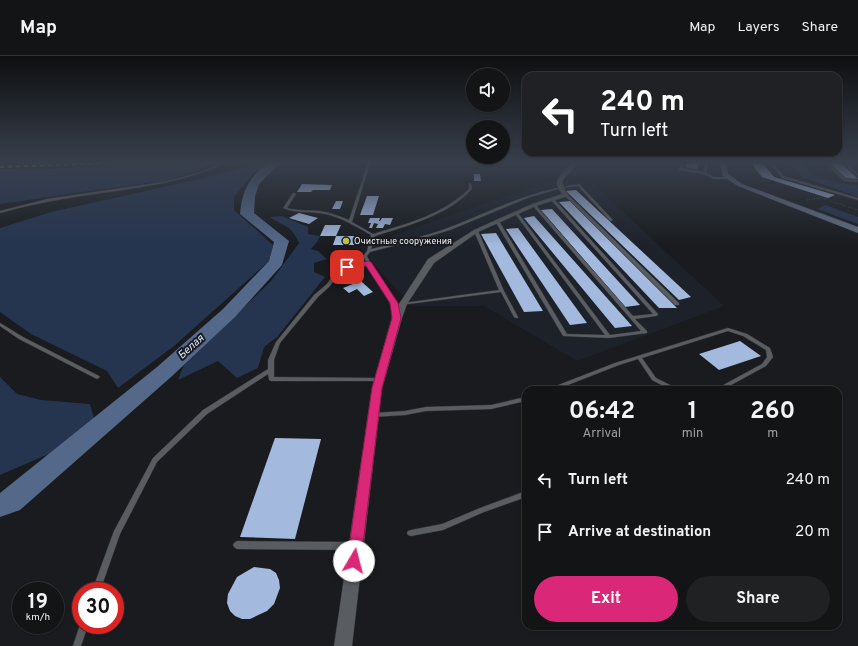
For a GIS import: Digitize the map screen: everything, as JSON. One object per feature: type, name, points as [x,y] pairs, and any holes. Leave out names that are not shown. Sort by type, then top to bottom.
[{"type":"main road","points":[[755,191],[858,230]]},
{"type":"street","points":[[343,646],[373,415],[379,380],[402,304],[431,261],[476,232],[497,221],[517,214],[534,205],[566,195],[562,191]]},
{"type":"lane","points":[[0,212],[54,199],[111,191]]},
{"type":"lane","points":[[350,222],[361,191]]},
{"type":"lane","points":[[294,194],[285,208],[296,212],[319,212],[350,222],[373,235],[450,208],[462,199],[470,191]]},
{"type":"lane","points":[[369,251],[435,233],[548,191]]},
{"type":"lane","points":[[584,191],[611,220]]},
{"type":"lane","points":[[827,191],[858,200]]},
{"type":"lane","points":[[566,195],[676,304]]},
{"type":"lane","points":[[552,199],[656,314],[632,318]]},
{"type":"lane","points":[[497,221],[565,335],[609,337],[645,332],[534,205]]},
{"type":"lane","points":[[517,214],[609,337]]},
{"type":"lane","points":[[476,232],[502,291],[516,317]]},
{"type":"lane","points":[[373,235],[369,251],[365,256],[394,303],[397,318]]},
{"type":"lane","points":[[368,263],[352,265],[337,272],[329,285],[316,296],[278,343],[271,360],[271,379],[379,380]]},
{"type":"lane","points":[[402,304],[502,291]]},
{"type":"lane","points":[[0,324],[22,338],[97,377]]},
{"type":"lane","points":[[560,386],[617,364],[728,329],[745,335],[768,349],[770,357],[764,365],[725,386]]},
{"type":"lane","points":[[640,358],[654,378],[669,386]]},
{"type":"lane","points":[[99,582],[117,533],[138,490],[155,460],[205,412],[271,370]]},
{"type":"lane","points":[[373,415],[405,413],[426,409],[491,407],[522,400]]},
{"type":"lane","points":[[411,533],[443,527],[482,510],[522,495]]},
{"type":"lane","points":[[237,545],[356,546]]},
{"type":"lane","points":[[77,646],[81,634]]},
{"type":"path","points":[[807,200],[821,198],[858,210]]},
{"type":"shaded area","points":[[0,191],[94,191],[0,204]]},
{"type":"shaded area","points":[[147,191],[239,191],[234,197],[234,210],[273,245],[269,261],[174,346],[118,388],[107,371],[31,334],[0,312],[0,228],[51,212]]},
{"type":"shaded area","points":[[522,191],[600,191],[724,306],[577,361],[484,306],[411,306],[359,247]]},
{"type":"shaded area","points":[[840,191],[858,191],[858,197]]},
{"type":"shaded area","points":[[826,205],[858,217],[858,224],[817,209]]},
{"type":"shaded area","points":[[282,216],[308,227],[308,234],[320,236],[311,249],[318,251],[327,259],[314,263],[314,272],[325,277],[277,337],[264,347],[258,368],[237,378],[218,361],[178,380],[184,365],[271,281],[299,243],[290,229],[270,217]]},
{"type":"shaded area","points":[[0,377],[17,394],[41,400],[90,404],[95,422],[51,453],[0,475]]},
{"type":"building","points":[[298,191],[312,191],[311,192],[297,192]]},
{"type":"building","points":[[566,191],[577,191],[691,297],[679,300]]},
{"type":"building","points":[[805,191],[820,191],[835,195],[828,198]]},
{"type":"building","points":[[367,196],[379,196],[373,215],[360,215]]},
{"type":"building","points":[[336,201],[343,201],[340,209],[332,209]]},
{"type":"building","points":[[570,201],[677,308],[659,308],[559,202]]},
{"type":"building","points":[[552,209],[640,305],[625,307],[541,210]]},
{"type":"building","points":[[299,213],[318,218],[309,224],[289,218]]},
{"type":"building","points":[[534,216],[632,326],[615,328],[524,218]]},
{"type":"building","points":[[370,218],[380,218],[380,221],[382,218],[393,218],[390,225],[385,224],[383,228],[376,228],[378,224],[374,223],[372,228],[369,228],[371,223],[368,223]]},
{"type":"building","points":[[325,225],[341,225],[336,236],[320,236]]},
{"type":"building","points":[[518,228],[587,323],[570,325],[506,229]]},
{"type":"building","points":[[496,233],[543,311],[524,312],[481,234]]},
{"type":"building","name":"Очистные сооружения","points":[[336,236],[358,236],[355,245],[333,245]]},
{"type":"building","points":[[353,274],[373,292],[364,296],[357,289],[349,293],[343,288],[353,284],[345,277]]},
{"type":"building","points":[[740,341],[761,356],[719,370],[699,354]]},
{"type":"building","points":[[275,438],[321,439],[295,539],[240,537]]},
{"type":"building","points":[[254,567],[270,569],[276,573],[280,588],[274,604],[267,611],[250,619],[242,619],[235,616],[230,611],[227,603],[228,594],[237,577]]},
{"type":"waterway","name":"Белая","points":[[0,505],[10,501],[164,372],[229,313],[276,262],[282,241],[247,214],[250,191]]},
{"type":"place","name":"Очистные сооружения","points":[[346,241]]},
{"type":"route","points":[[347,267],[356,264],[368,263],[394,303],[397,318],[377,388],[354,561]]}]
